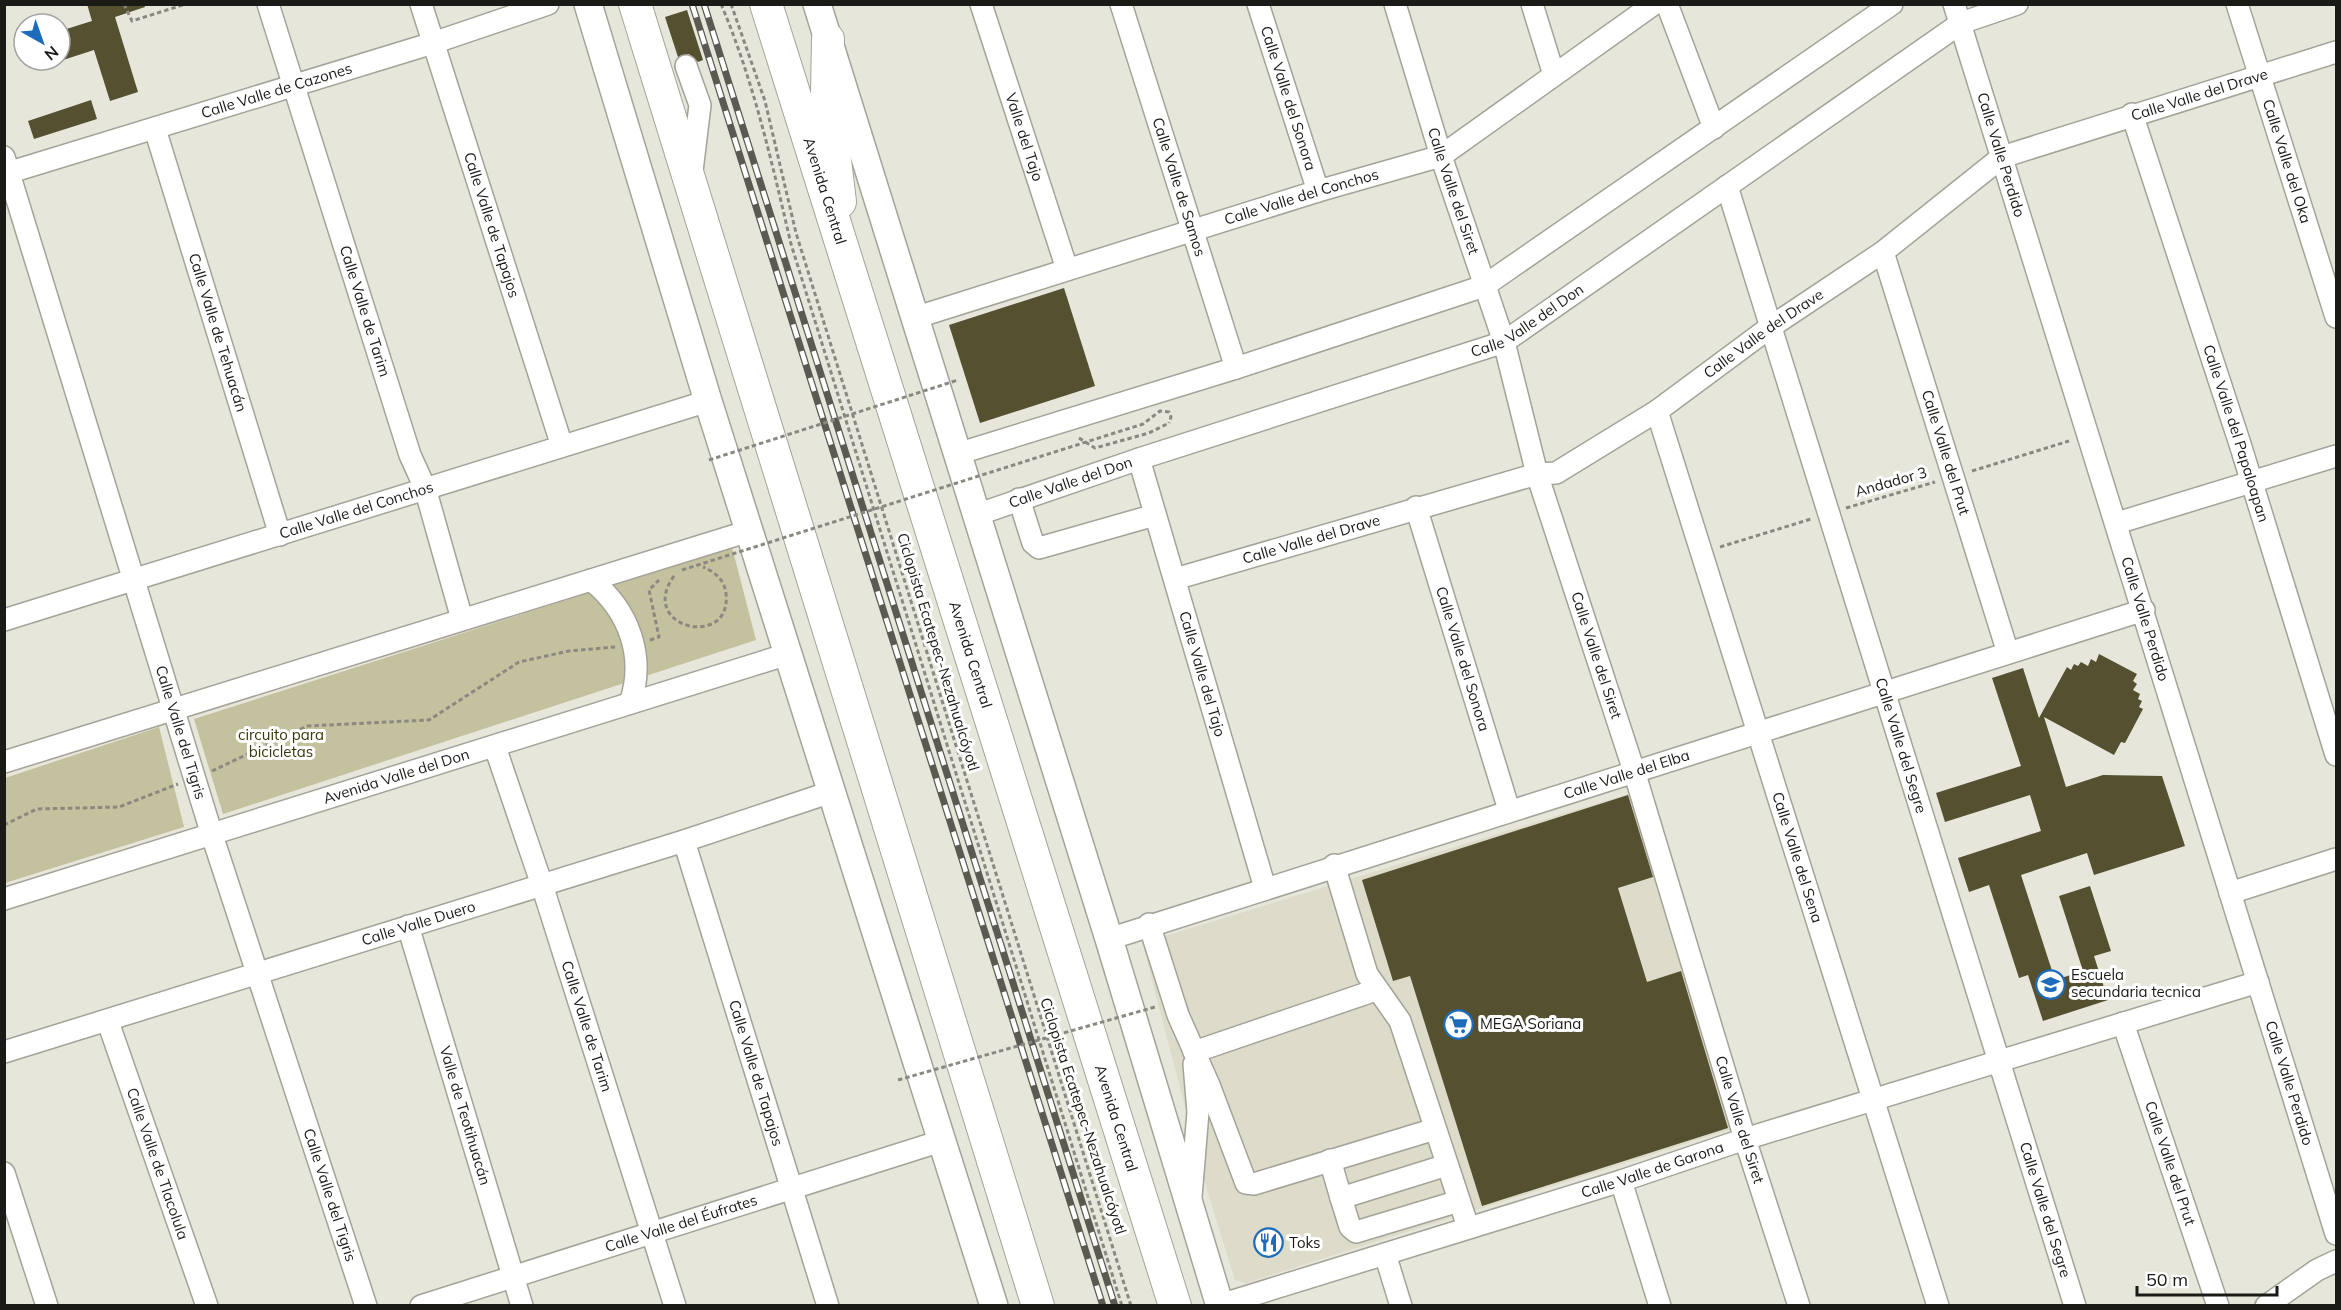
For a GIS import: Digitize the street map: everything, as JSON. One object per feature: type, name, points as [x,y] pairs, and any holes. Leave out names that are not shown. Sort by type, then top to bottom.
[{"type":"highway","points":[[636,4],[1038,1305]]},
{"type":"highway","name":"Avenida Central","points":[[766,4],[1175,1305]]},
{"type":"highway","points":[[828,39],[827,93],[838,168],[843,253]]},
{"type":"highway","points":[[974,1103],[988,1197],[1015,1305]]},
{"type":"highway","points":[[1166,1276],[1184,1305]]},
{"type":"main road","points":[[588,4],[708,401],[994,1305]]},
{"type":"main road","points":[[817,4],[1109,939],[1220,1305]]},
{"type":"street","name":"Calle Valle de Tarim","points":[[268,4],[410,455],[425,488],[462,619]]},
{"type":"street","name":"Calle Valle de Tapajos","points":[[421,4],[562,446]]},
{"type":"street","name":"Calle Valle de Cazones","points":[[6,168],[155,129],[433,43],[548,4]]},
{"type":"street","name":"Valle del Tajo","points":[[981,4],[1067,269]]},
{"type":"street","name":"Calle Valle de Samos","points":[[1121,4],[1236,369]]},
{"type":"street","name":"Calle Valle del Sonora","points":[[1258,4],[1318,191]]},
{"type":"street","name":"Calle Valle del Siret","points":[[1395,4],[1442,156],[1504,342],[1537,474],[1634,771],[1745,1139],[1799,1305]]},
{"type":"street","points":[[1532,4],[1554,75]]},
{"type":"street","name":"Calle Valle del Conchos","points":[[914,318],[1318,191],[1442,156],[1653,4]]},
{"type":"street","points":[[1667,4],[1714,128]]},
{"type":"street","points":[[957,454],[1236,369],[1484,286],[1892,4]]},
{"type":"street","name":"Calle Valle del Don","points":[[976,515],[1138,459],[1504,342],[1727,186],[1958,14],[2017,4]]},
{"type":"street","name":"Calle Valle del Oka","points":[[2237,4],[2337,317]]},
{"type":"street","name":"Calle Valle Perdido","points":[[1958,14],[2337,1234]]},
{"type":"street","name":"Calle Valle del Drave","points":[[1175,579],[1416,507],[1537,474],[1556,473],[1657,411],[1769,328],[1883,252],[2002,157],[2132,114],[2337,52]]},
{"type":"street","points":[[686,66],[700,105],[691,181]]},
{"type":"street","name":"Calle Valle del Papaloapan","points":[[2132,114],[2252,482],[2337,755]]},
{"type":"street","name":"Calle Valle de Tehuacán","points":[[155,129],[280,535]]},
{"type":"street","name":"Calle Valle del Tigris","points":[[6,168],[256,974],[366,1305]]},
{"type":"street","name":"Calle Valle del Segre","points":[[1727,186],[1769,328],[1829,513],[2075,1305]]},
{"type":"street","name":"Calle Valle del Prut","points":[[1883,252],[1955,476],[2008,653]]},
{"type":"street","name":"Calle Valle del Conchos","points":[[4,620],[708,401]]},
{"type":"street","name":"Calle Valle del Sena","points":[[1657,411],[1938,1305]]},
{"type":"street","points":[[2117,523],[2337,456]]},
{"type":"street","name":"Calle Valle del Tajo","points":[[1138,459],[1265,888]]},
{"type":"street","points":[[1019,499],[1033,543],[1039,548],[1155,515]]},
{"type":"street","name":"Calle Valle del Sonora","points":[[1416,507],[1509,810]]},
{"type":"street","points":[[4,762],[749,531]]},
{"type":"street","points":[[591,580],[606,592],[620,610],[634,646],[636,687],[630,703]]},
{"type":"street","name":"Calle Valle del Elba","points":[[1109,939],[1334,865],[2144,610]]},
{"type":"street","name":"Avenida Valle del Don","points":[[4,898],[788,654]]},
{"type":"street","name":"Calle Valle de Tarim","points":[[495,747],[542,885],[675,1305]]},
{"type":"street","name":"Calle Valle Duero","points":[[4,1052],[108,1022],[684,841],[831,792]]},
{"type":"street","name":"Calle Valle de Tapajos","points":[[684,841],[828,1305]]},
{"type":"street","points":[[2230,893],[2337,859]]},
{"type":"street","points":[[1334,865],[1360,956],[1377,990],[1400,1021],[1468,1227]]},
{"type":"street","points":[[1149,924],[1178,1015],[1245,1183],[1254,1184],[1435,1129]]},
{"type":"street","name":"Valle de Teotihuacán","points":[[408,926],[522,1305]]},
{"type":"street","name":"Calle Valle de Garona","points":[[1220,1305],[1745,1139],[2258,982]]},
{"type":"street","points":[[1194,1052],[1377,990]]},
{"type":"street","name":"Calle Valle de Tlacolula","points":[[108,1022],[207,1305]]},
{"type":"street","name":"Calle Valle del Prut","points":[[2123,1023],[2218,1305]]},
{"type":"street","points":[[1190,1206],[1198,1112],[1194,1052]]},
{"type":"street","name":"Calle Valle del Éufrates","points":[[421,1305],[792,1190],[941,1141]]},
{"type":"street","points":[[1330,1160],[1350,1227],[1356,1232],[1459,1201]]},
{"type":"street","points":[[1341,1198],[1447,1165]]},
{"type":"street","points":[[4,1173],[47,1305]]},
{"type":"street","points":[[1621,1180],[1660,1305]]},
{"type":"street","points":[[1385,1254],[1401,1305]]},
{"type":"street","points":[[2266,1305],[2317,1270],[2337,1261]]},
{"type":"path","points":[[124,4],[132,21],[186,4]]},
{"type":"path","points":[[722,4],[748,73],[768,145],[791,244],[1122,1305]]},
{"type":"path","name":"Ciclopista Ecatepec-Nezahualcóyotl","points":[[731,4],[765,101],[795,233],[1131,1305]]},
{"type":"path","points":[[709,460],[958,380]]},
{"type":"path","points":[[4,825],[37,809],[119,807],[231,764],[307,726],[429,720],[519,662],[569,651],[634,646],[659,637],[649,590],[659,580],[692,562],[715,573],[721,579],[727,597],[721,615],[715,621],[698,628],[680,623],[673,617],[665,601],[666,591],[675,575],[682,570],[1143,424],[1160,411],[1169,412],[1171,417],[1169,423],[1149,433],[1095,448],[1077,437]]},
{"type":"path","name":"Andador 3","points":[[1701,554],[2088,435]]},
{"type":"path","points":[[898,1080],[1155,1007]]},
{"type":"shaded area","points":[[1631,793],[1735,1128],[1246,1283],[1235,1280],[1206,1187],[1144,950],[1149,941]]},
{"type":"green space","name":"circuito para bicicletas","points":[[732,547],[756,640],[223,814],[194,719]]},
{"type":"green space","points":[[159,727],[184,827],[5,883],[5,778]]},
{"type":"building","points":[[87,4],[144,4],[145,7],[115,17],[138,92],[110,101],[94,50],[72,57],[72,27],[92,21]]},
{"type":"building","points":[[687,10],[703,60],[698,62],[689,54],[678,57],[665,17]]},
{"type":"building","points":[[91,100],[97,119],[34,139],[28,121]]},
{"type":"building","points":[[1064,288],[1095,386],[980,423],[949,325]]},
{"type":"building","points":[[2099,654],[2137,674],[2133,681],[2137,684],[2133,690],[2140,694],[2138,699],[2142,701],[2139,707],[2143,709],[2125,743],[2121,742],[2114,755],[2044,717],[2066,787],[2103,775],[2162,776],[2185,846],[2094,875],[2087,853],[2021,875],[2055,980],[2083,971],[2059,896],[2090,886],[2111,951],[2094,956],[2108,1000],[2043,1021],[2028,975],[2019,978],[1989,885],[1969,892],[1958,858],[2041,831],[2030,795],[1945,822],[1936,793],[2021,766],[1992,678],[2023,668],[2039,718],[2067,667],[2071,670],[2074,664],[2078,666],[2081,662],[2088,666],[2091,659],[2096,662]]},
{"type":"building","points":[[1628,795],[1653,877],[1618,888],[1647,982],[1681,971],[1728,1128],[1482,1206],[1410,976],[1393,981],[1362,880]]},
{"type":"railway","points":[[692,4],[1103,1306]]},
{"type":"railway","points":[[704,4],[1115,1306]]},
{"type":"place","name":"Escuela secundaria tecnica","points":[[2050,984]]},
{"type":"place","name":"MEGA Soriana","points":[[1459,1024]]},
{"type":"place","name":"Toks","points":[[1268,1243]]}]
